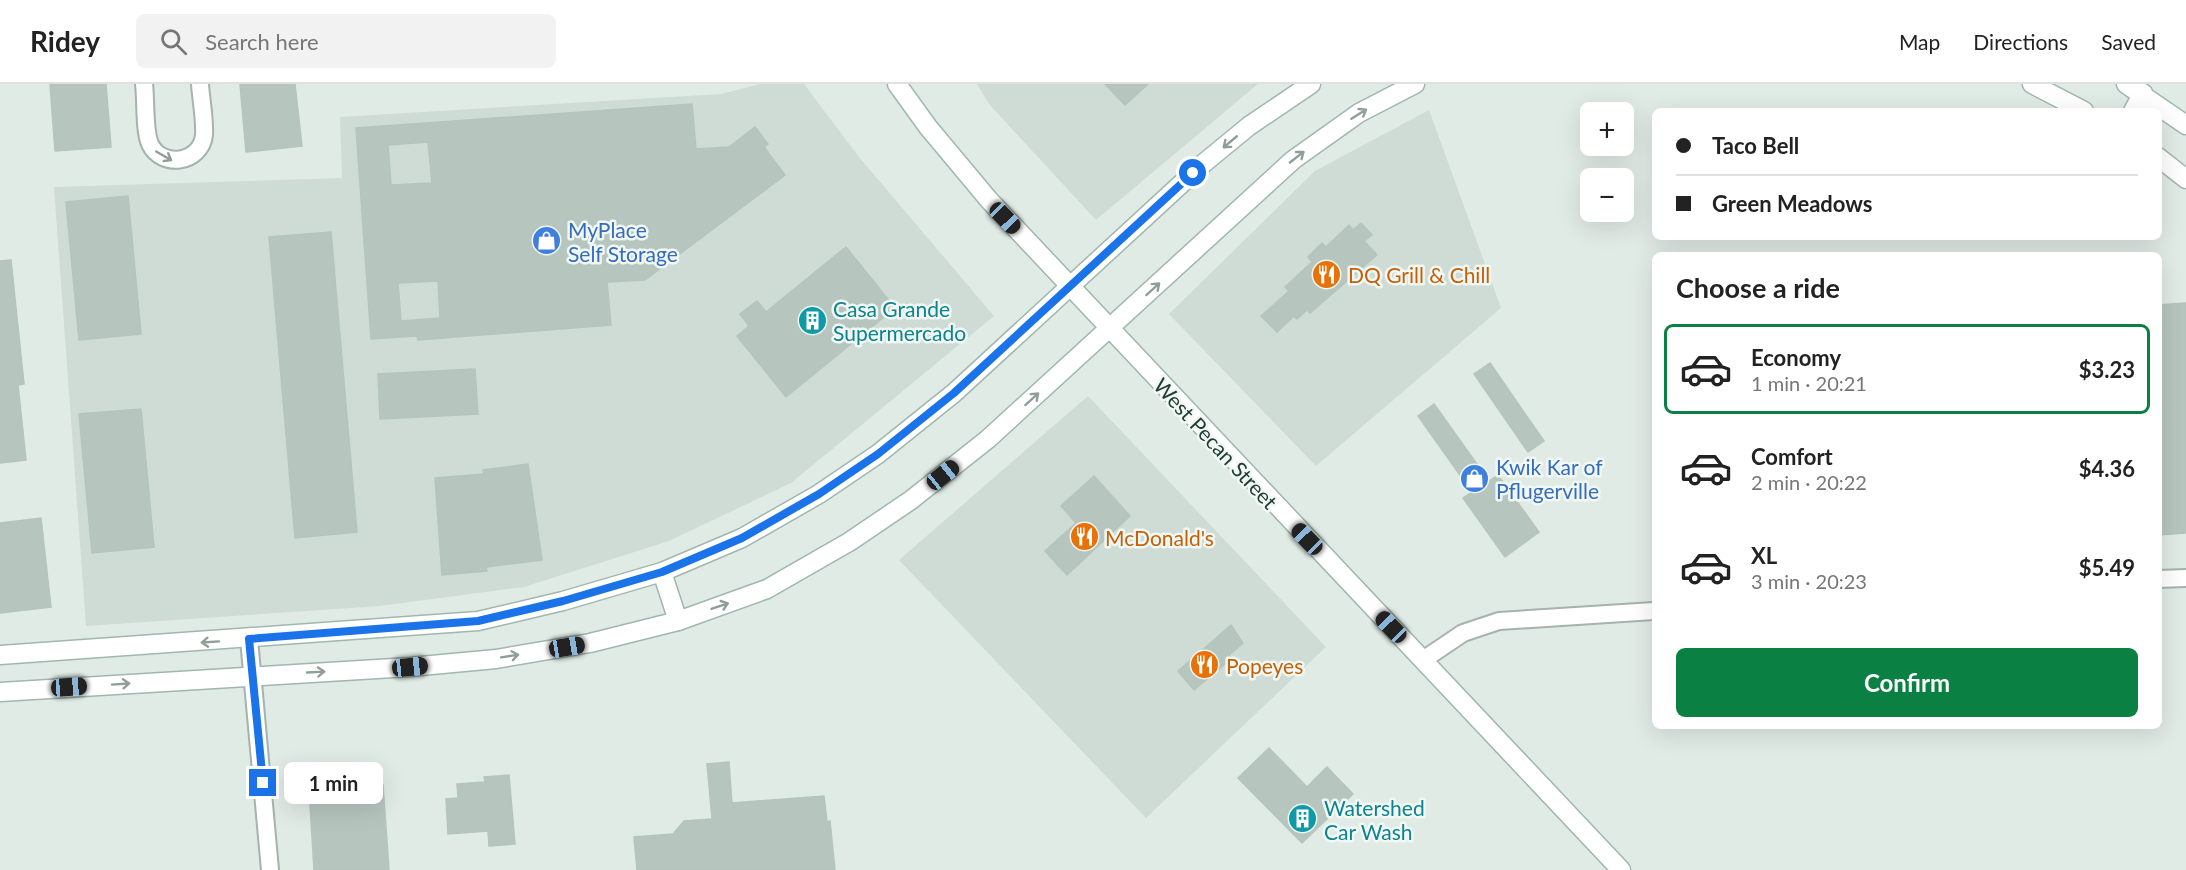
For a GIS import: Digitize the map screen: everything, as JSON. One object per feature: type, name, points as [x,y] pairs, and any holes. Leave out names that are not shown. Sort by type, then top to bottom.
[{"type":"main road","name":"West Pecan Street","points":[[897,84],[928,127],[989,200],[1227,456],[1621,870]]},
{"type":"main road","points":[[0,655],[478,621],[563,601],[662,572],[742,538],[819,494],[878,454],[954,393],[1204,163],[1257,120],[1311,84]]},
{"type":"main road","points":[[2032,84],[2078,108]]},
{"type":"main road","points":[[2126,84],[2143,93],[2186,125]]},
{"type":"main road","points":[[0,692],[410,667],[496,659],[590,643],[678,621],[767,589],[858,537],[911,500],[988,439],[1293,160],[1359,113],[1404,86]]},
{"type":"main road","points":[[2135,108],[2143,93]]},
{"type":"main road","points":[[2162,160],[2186,178]]},
{"type":"main road","points":[[662,572],[678,621]]},
{"type":"street","points":[[144,84],[149,143],[159,155],[172,161],[186,158],[197,150],[204,136],[200,84]]},
{"type":"street","points":[[2162,579],[2186,578]]},
{"type":"street","points":[[1423,660],[1463,633],[1499,621],[1652,611]]},
{"type":"street","points":[[249,639],[270,870]]},
{"type":"shaded area","points":[[760,84],[804,84],[859,157],[994,316],[791,483],[669,541],[524,587],[380,606],[86,626],[54,187],[342,178],[340,117],[721,94]]},
{"type":"shaded area","points":[[977,84],[1258,84],[1096,220],[989,104]]},
{"type":"shaded area","points":[[1429,110],[1501,308],[1316,466],[1169,314],[1315,171]]},
{"type":"shaded area","points":[[1088,396],[1326,647],[1146,818],[899,560]]},
{"type":"building","points":[[50,84],[106,84],[111,147],[55,151]]},
{"type":"building","points":[[240,84],[295,84],[302,146],[246,152]]},
{"type":"building","points":[[1105,84],[1148,84],[1125,105]]},
{"type":"building","name":"MyPlace Self Storage","points":[[692,104],[696,149],[729,147],[755,127],[768,144],[764,147],[785,175],[645,280],[607,282],[611,325],[418,340],[417,336],[371,339],[356,128]],"holes":[[[428,142],[432,183],[391,185],[388,145]],[[438,281],[440,318],[401,321],[398,283]]]},
{"type":"building","points":[[128,196],[141,334],[79,340],[66,202]]},
{"type":"building","name":"DQ Grill & Chill","points":[[1361,223],[1372,235],[1364,241],[1377,255],[1310,313],[1307,310],[1297,319],[1294,316],[1277,332],[1261,316],[1289,291],[1285,287],[1312,262],[1308,257],[1322,243],[1326,247],[1349,225],[1353,230]]},
{"type":"building","points":[[331,232],[357,532],[295,538],[269,237]]},
{"type":"building","name":"Casa Grande Supermercado","points":[[846,247],[895,308],[786,397],[737,336],[749,326],[740,314],[757,301],[766,312]]},
{"type":"building","points":[[11,260],[24,384],[18,385],[26,460],[0,463],[0,261]]},
{"type":"building","points":[[2186,303],[2186,533],[2162,535],[2162,305]]},
{"type":"building","points":[[1490,363],[1544,441],[1528,452],[1474,374]]},
{"type":"building","points":[[475,369],[478,414],[380,419],[378,374]]},
{"type":"building","name":"Kwik Kar of Pflugerville","points":[[1434,404],[1489,481],[1498,475],[1539,532],[1505,557],[1463,498],[1472,492],[1418,416]]},
{"type":"building","points":[[141,409],[154,547],[92,553],[79,414]]},
{"type":"building","points":[[528,464],[542,560],[486,567],[487,571],[442,575],[435,478],[484,474],[483,470]]},
{"type":"building","name":"McDonald's","points":[[1094,476],[1130,516],[1067,575],[1045,551],[1076,523],[1061,506]]},
{"type":"building","points":[[41,518],[51,607],[0,613],[0,523]]},
{"type":"building","name":"Popeyes","points":[[1231,625],[1243,643],[1229,655],[1232,658],[1194,690],[1178,671]]},
{"type":"building","name":"Watershed Car Wash","points":[[1269,748],[1307,787],[1327,767],[1353,794],[1302,843],[1238,778]]},
{"type":"building","points":[[729,762],[732,803],[824,796],[827,822],[830,821],[835,870],[637,870],[634,837],[673,834],[684,821],[712,819],[707,764]]},
{"type":"building","points":[[509,775],[515,844],[489,846],[488,831],[448,834],[446,799],[458,798],[457,784],[485,782],[484,777]]},
{"type":"building","points":[[366,779],[366,786],[383,785],[389,870],[314,870],[309,787],[331,786],[330,781]]},
{"type":"place","name":"MyPlace Self Storage","points":[[547,241]]},
{"type":"place","name":"DQ Grill & Chill","points":[[1327,274]]},
{"type":"place","name":"Casa Grande Supermercado","points":[[812,320]]},
{"type":"place","name":"Kwik Kar of Pflugerville","points":[[1475,478]]},
{"type":"place","name":"McDonald's","points":[[1084,537]]},
{"type":"place","name":"Popeyes","points":[[1205,665]]},
{"type":"place","name":"Watershed Car Wash","points":[[1303,819]]},
{"type":"route","points":[[263,783],[249,639],[478,621],[563,601],[662,572],[742,538],[819,494],[878,454],[954,393],[1193,173]]}]
